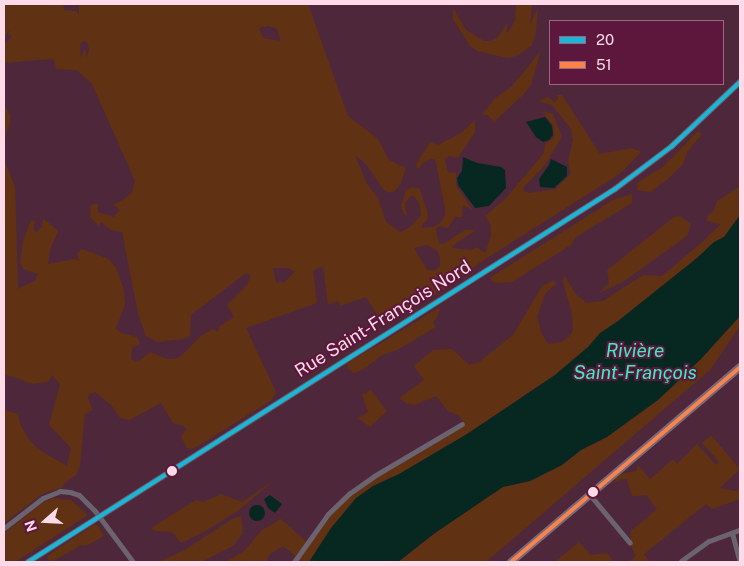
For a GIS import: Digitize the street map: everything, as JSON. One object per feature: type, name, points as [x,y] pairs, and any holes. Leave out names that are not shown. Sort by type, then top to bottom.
[{"type":"main road","points":[[511,562],[740,367]]},
{"type":"street","name":"Rue Saint-François Nord","points":[[28,562],[615,189],[672,146],[740,82]]},
{"type":"street","points":[[294,562],[328,514],[350,493],[462,424]]},
{"type":"street","points":[[4,528],[43,498],[65,491],[80,495],[99,516],[133,562]]},
{"type":"street","points":[[590,495],[630,543]]},
{"type":"street","points":[[681,561],[705,543],[740,530]]},
{"type":"street","points":[[732,533],[740,562]]},
{"type":"shaded area","points":[[4,4],[63,4],[64,10],[76,11],[79,15],[79,4],[308,4],[348,116],[378,139],[389,160],[406,168],[400,185],[395,191],[389,193],[383,189],[366,164],[355,155],[367,184],[378,198],[386,222],[396,229],[401,232],[410,227],[421,215],[419,203],[414,196],[411,196],[405,203],[407,216],[404,214],[401,206],[406,190],[412,187],[420,189],[428,214],[427,220],[422,224],[422,228],[433,227],[440,223],[445,216],[445,208],[435,159],[423,163],[419,168],[416,168],[417,163],[430,142],[438,145],[461,133],[475,120],[475,132],[458,158],[449,156],[445,159],[449,173],[456,172],[456,186],[473,210],[463,205],[462,217],[455,217],[448,228],[439,226],[436,229],[439,244],[443,244],[465,230],[476,230],[452,246],[453,248],[471,250],[477,247],[485,253],[491,236],[490,223],[485,216],[506,198],[544,153],[545,144],[554,138],[553,125],[542,111],[553,114],[562,137],[545,165],[523,188],[524,191],[529,193],[556,189],[571,174],[568,161],[573,140],[571,129],[552,105],[538,101],[548,97],[554,102],[558,99],[557,95],[562,95],[600,154],[632,148],[641,152],[621,173],[481,262],[443,290],[389,323],[381,321],[366,297],[340,306],[338,301],[328,305],[323,266],[313,271],[317,303],[246,328],[276,392],[272,400],[198,446],[191,449],[187,448],[181,437],[186,429],[184,426],[173,423],[161,403],[129,420],[120,418],[112,406],[95,392],[89,394],[88,399],[93,410],[85,414],[80,466],[76,475],[61,488],[42,494],[4,523],[4,410],[18,414],[21,426],[29,440],[41,451],[67,466],[71,448],[49,425],[60,384],[52,375],[48,382],[33,384],[4,374],[4,160],[15,186],[17,289],[35,281],[38,274],[23,269],[20,262],[23,241],[31,220],[35,221],[33,229],[36,232],[42,227],[43,218],[58,231],[50,250],[48,264],[75,259],[79,261],[77,254],[82,249],[109,259],[116,268],[124,290],[125,305],[116,328],[121,333],[137,337],[140,344],[132,348],[131,359],[138,362],[150,352],[167,359],[176,359],[202,335],[213,329],[218,332],[220,326],[234,317],[227,305],[247,285],[250,277],[249,273],[242,276],[191,315],[190,336],[183,339],[157,342],[146,336],[138,314],[122,232],[111,230],[101,222],[99,226],[89,216],[91,215],[90,206],[98,203],[98,212],[114,217],[120,210],[113,204],[122,201],[132,192],[135,181],[92,84],[77,70],[56,69],[54,59],[4,63],[4,44],[12,37],[8,34],[10,30],[4,36]],"holes":[[[268,26],[277,29],[281,41],[263,38],[259,28]],[[84,41],[87,42],[89,49],[87,57],[85,48],[81,58],[80,44]],[[426,245],[437,250],[440,257],[440,266],[435,270],[427,270],[414,248]],[[273,268],[287,268],[295,271],[284,283],[281,281],[276,283]]]},
{"type":"shaded area","points":[[516,4],[532,4],[530,25],[538,7],[536,33],[532,45],[517,56],[507,58],[477,51],[470,46],[453,19],[453,8],[466,30],[484,41],[490,41],[497,38],[507,23],[507,33],[510,30],[515,20]]},
{"type":"shaded area","points":[[541,50],[531,85],[525,93],[494,122],[488,115],[482,115],[495,98],[510,88]]},
{"type":"shaded area","points":[[4,104],[10,115],[10,122],[4,140]]},
{"type":"shaded area","points":[[698,131],[702,134],[687,152],[683,164],[667,180],[650,192],[637,190],[638,182],[663,167]]},
{"type":"shaded area","points":[[740,186],[740,215],[724,237],[714,242],[697,258],[618,321],[600,333],[588,347],[555,375],[467,434],[399,474],[373,486],[331,528],[309,562],[296,562],[298,558],[283,546],[270,554],[266,562],[225,562],[244,551],[262,530],[281,519],[308,543],[338,507],[357,490],[464,424],[459,416],[448,411],[436,396],[415,405],[408,404],[399,398],[424,380],[414,366],[433,350],[452,349],[469,365],[479,362],[513,335],[542,286],[554,280],[556,284],[545,294],[537,317],[542,334],[548,344],[561,342],[569,337],[573,330],[572,314],[563,282],[564,275],[575,293],[586,303],[603,301],[643,275],[662,276],[721,224],[706,221],[714,210],[717,201]]},
{"type":"shaded area","points":[[632,194],[632,203],[576,237],[571,245],[512,282],[496,283],[492,281],[491,277],[613,200]]},
{"type":"shaded area","points":[[680,216],[691,224],[687,236],[623,282],[599,293],[609,283],[607,270],[674,217]]},
{"type":"shaded area","points":[[440,307],[433,323],[436,327],[397,350],[382,355],[364,369],[354,373],[347,368],[348,363]]},
{"type":"shaded area","points":[[740,316],[740,326],[710,370],[486,562],[398,562],[435,533],[503,486],[530,481],[562,465],[581,450],[607,437],[674,386]]},
{"type":"shaded area","points":[[371,390],[387,411],[370,427],[358,418],[368,412],[362,395]]},
{"type":"shaded area","points":[[711,435],[740,469],[720,488],[735,491],[740,489],[740,499],[712,509],[706,504],[644,554],[650,562],[628,562],[636,556],[632,548],[630,532],[657,509],[646,495],[633,496],[631,494],[627,479],[622,479],[615,483],[615,479],[621,474],[636,471],[638,465],[650,479],[673,459],[677,464],[697,444],[716,465],[719,462],[702,443]]},
{"type":"shaded area","points":[[273,481],[239,510],[206,531],[181,543],[172,532],[155,531],[151,528],[196,500],[204,502],[221,494],[242,502]]},
{"type":"shaded area","points":[[54,498],[71,500],[88,515],[15,562],[4,562],[4,533],[45,501]]},
{"type":"shaded area","points":[[241,516],[243,533],[233,546],[201,562],[158,562],[183,551],[232,519]]},
{"type":"shaded area","points":[[94,525],[98,525],[104,536],[86,546],[81,545],[52,562],[48,560],[47,556]]},
{"type":"shaded area","points":[[579,542],[591,555],[607,553],[614,562],[559,562],[557,560]]},
{"type":"water","points":[[545,117],[552,126],[553,135],[549,140],[543,142],[536,137],[526,122]]},
{"type":"water","points":[[463,157],[477,163],[501,167],[505,170],[506,188],[489,206],[475,208],[458,185],[457,178],[462,171]]},
{"type":"water","points":[[551,159],[567,167],[567,176],[554,188],[540,187],[539,179]]},
{"type":"water","name":"Rivière Saint-François","points":[[740,215],[740,316],[701,359],[658,400],[607,437],[581,450],[562,465],[530,481],[503,487],[435,533],[398,562],[309,562],[331,528],[356,498],[373,486],[399,474],[467,434],[555,375],[588,347],[600,333],[618,321],[697,258],[714,242],[724,237]]},
{"type":"water","points":[[270,495],[282,504],[275,513],[268,508],[264,499]]},
{"type":"water","points":[[257,505],[263,507],[265,513],[263,519],[257,521],[251,519],[249,513],[251,507]]},
{"type":"transit line","name":"20","points":[[28,562],[615,189],[672,146],[740,82]]},
{"type":"transit line","name":"51","points":[[511,562],[740,367]]}]
